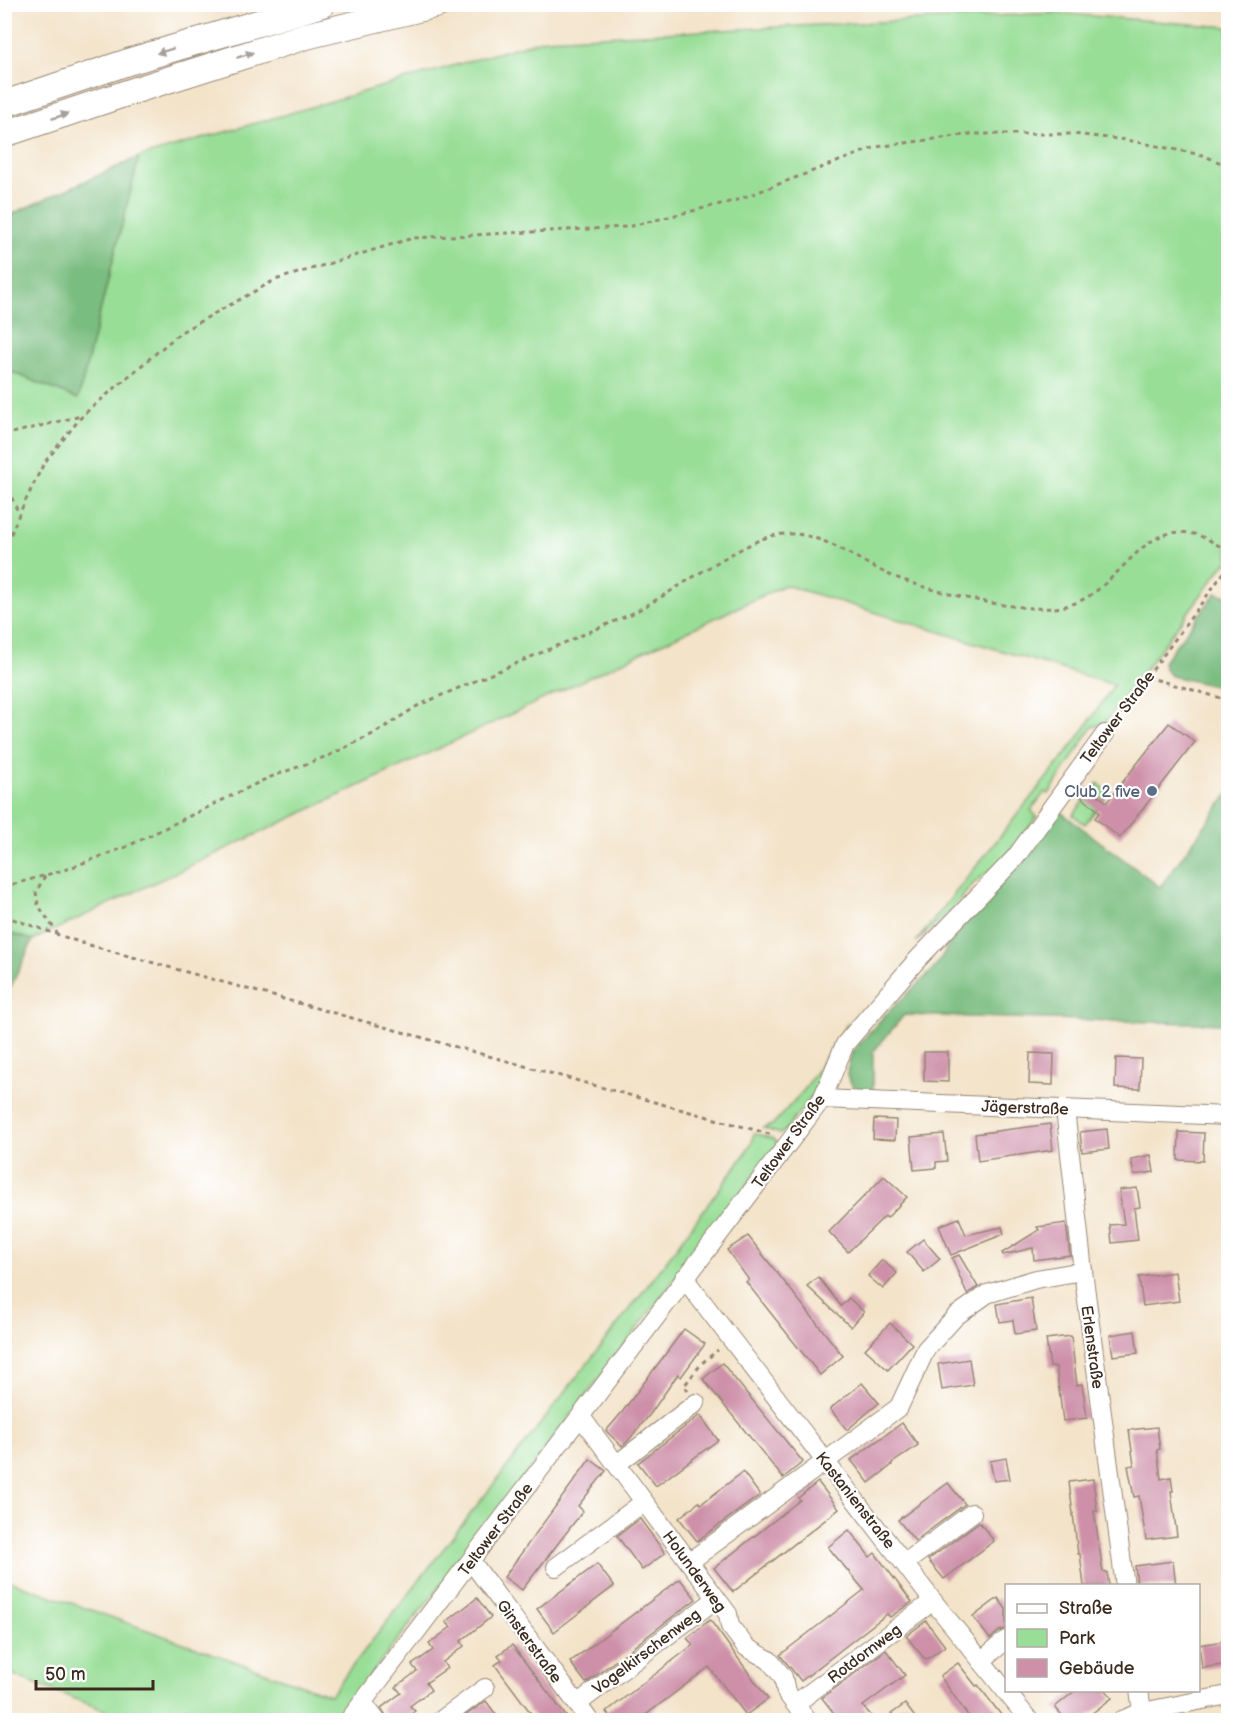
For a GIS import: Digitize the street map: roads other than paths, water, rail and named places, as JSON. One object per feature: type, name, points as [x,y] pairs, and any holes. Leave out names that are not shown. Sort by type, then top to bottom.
[{"type":"highway","points":[[4,104],[131,61],[322,4]]},
{"type":"highway","points":[[4,134],[306,36],[438,4]]},
{"type":"street","name":"Teltower Straße","points":[[349,1720],[822,1099],[845,1044],[916,962],[1015,858],[1105,734]]},
{"type":"street","name":"Jägerstraße","points":[[822,1099],[1228,1116]]},
{"type":"street","name":"Erlenstraße","points":[[1065,1109],[1083,1271],[1125,1584]]},
{"type":"street","points":[[689,1563],[899,1407],[926,1349],[956,1316],[987,1294],[1036,1279],[1083,1271]]},
{"type":"street","name":"Kastanienstraße","points":[[684,1278],[933,1601],[1005,1690]]},
{"type":"street","points":[[617,1464],[696,1403]]},
{"type":"street","name":"Holunderweg","points":[[581,1417],[728,1614],[730,1626],[746,1647],[769,1660],[783,1677],[786,1692],[807,1720]]},
{"type":"street","points":[[556,1567],[644,1502]]},
{"type":"street","points":[[905,1563],[972,1513]]},
{"type":"street","name":"Ginsterstraße","points":[[471,1561],[589,1720]]},
{"type":"street","name":"Vogelkirschenweg","points":[[577,1704],[716,1599]]},
{"type":"street","name":"Rotdornweg","points":[[795,1704],[933,1601]]},
{"type":"street","points":[[981,1661],[1005,1641]]},
{"type":"street","points":[[441,1720],[485,1688]]},
{"type":"street","name":"Kastanienstraße","points":[[1006,1692],[1029,1720]]},
{"type":"street","points":[[1139,1692],[1142,1712]]},
{"type":"street","points":[[1122,1720],[1142,1712],[1228,1695]]},
{"type":"street","points":[[363,1703],[376,1720]]},
{"type":"place","name":"Club 2 five","points":[[1152,791]]}]
